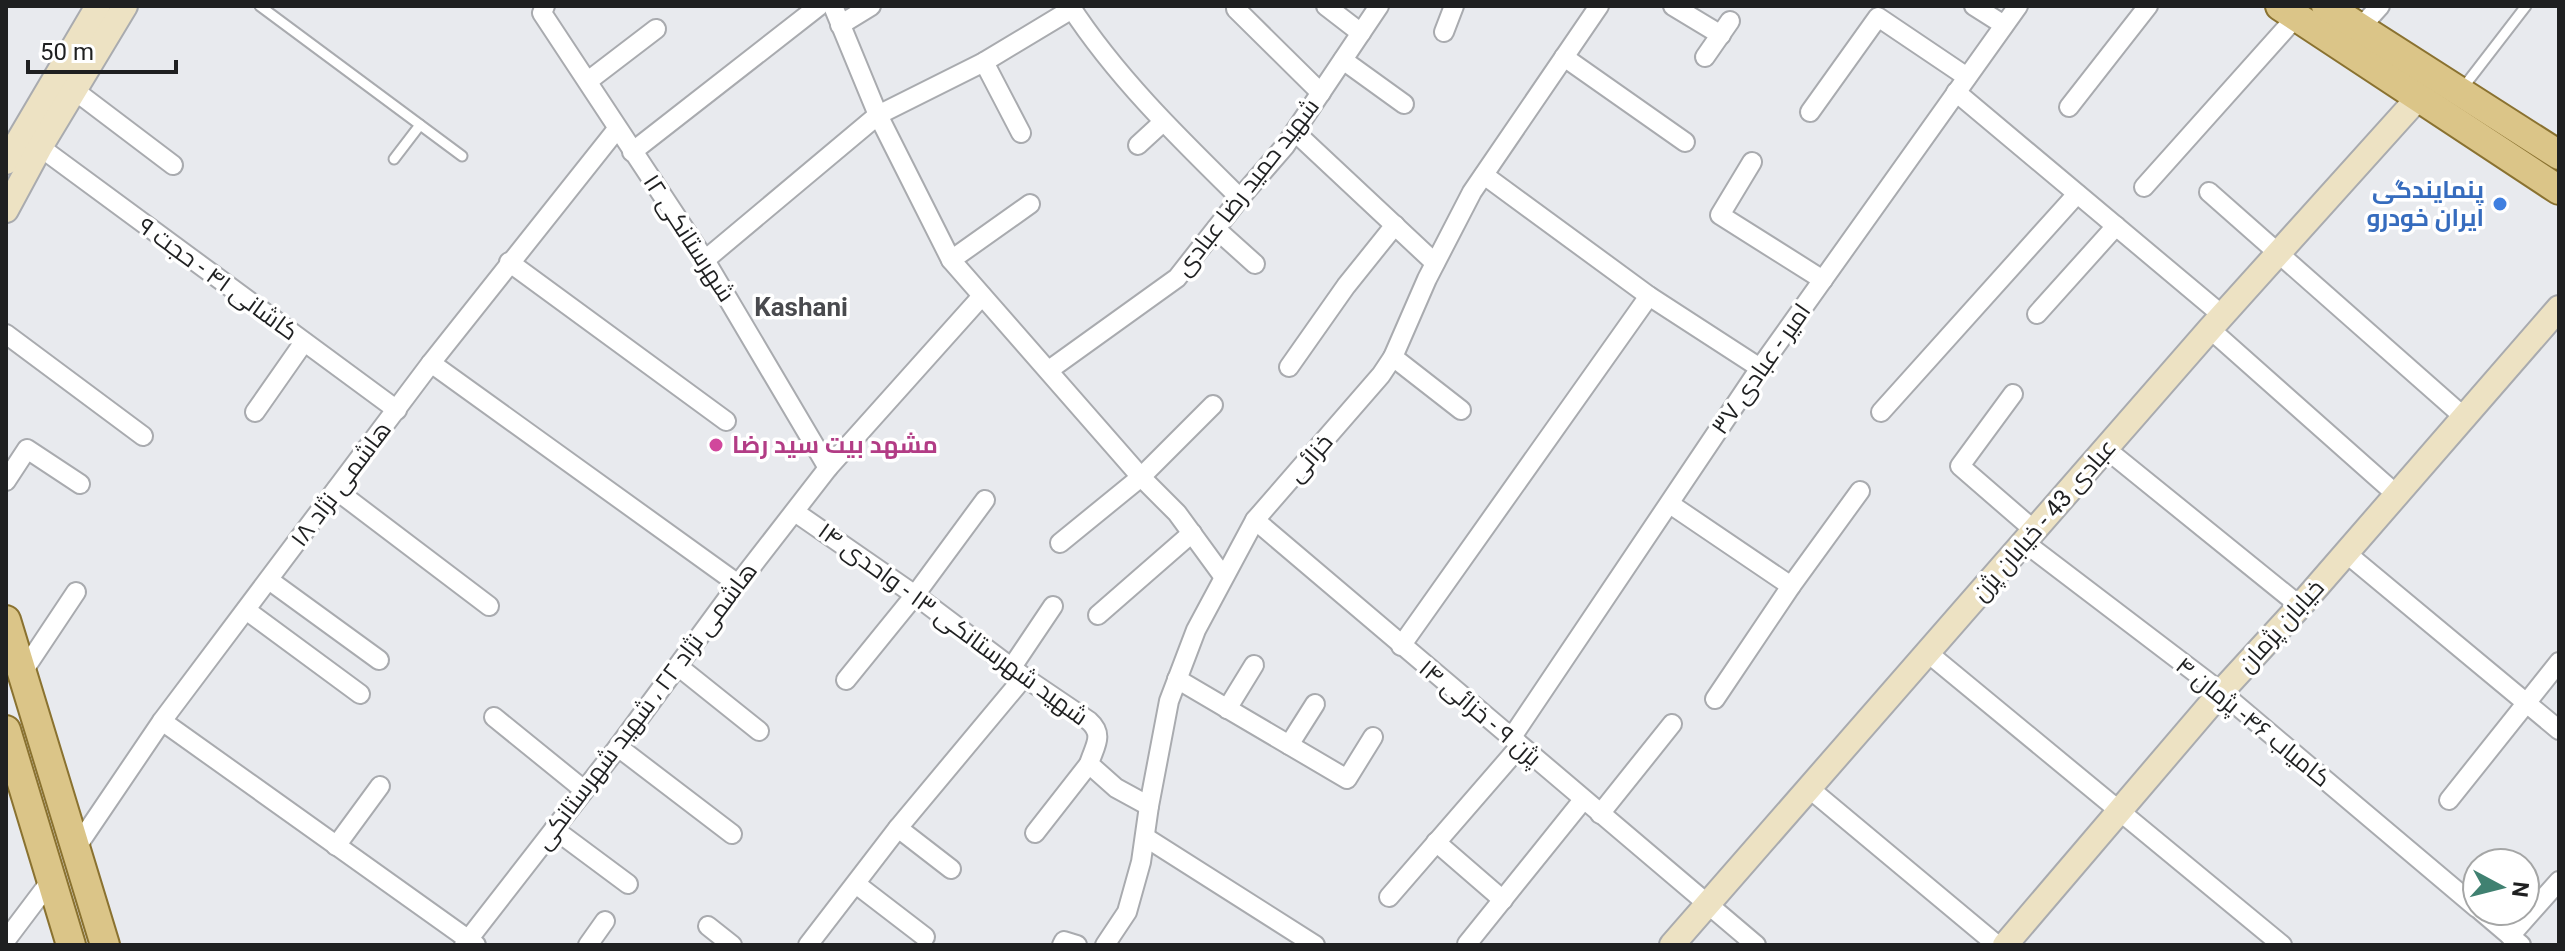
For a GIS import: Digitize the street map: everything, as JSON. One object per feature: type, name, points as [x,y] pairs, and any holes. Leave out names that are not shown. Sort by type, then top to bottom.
[{"type":"main road","points":[[2326,6],[2370,16],[2460,91],[2559,155]]},
{"type":"main road","points":[[2288,11],[2559,190]]},
{"type":"main road","points":[[6,620],[105,945]]},
{"type":"main road","points":[[8,750],[71,945]]},
{"type":"street","points":[[6,210],[31,141],[98,6]]},
{"type":"street","points":[[6,162],[31,141],[74,90],[125,6]]},
{"type":"street","points":[[632,152],[819,6]]},
{"type":"street","points":[[833,6],[878,115],[951,260],[1141,477],[1177,513],[1223,576]]},
{"type":"street","points":[[840,25],[871,6]]},
{"type":"street","points":[[1326,6],[1361,33]]},
{"type":"street","name":"شهید حمید رضا عبادی","points":[[1049,370],[1177,278],[1295,132],[1379,6]]},
{"type":"street","points":[[1444,32],[1454,6]]},
{"type":"street","name":"خزائی","points":[[1105,945],[1127,912],[1141,862],[1169,701],[1196,630],[1223,576],[1255,520],[1381,375],[1393,357],[1435,263],[1472,192],[1599,6]]},
{"type":"street","points":[[1673,6],[1726,28],[1705,57]]},
{"type":"street","points":[[1974,6],[2004,25]]},
{"type":"street","name":"امیر - عبادی ۳۷","points":[[1389,897],[1516,742],[1760,368],[2018,6]]},
{"type":"street","points":[[2069,107],[2148,6]]},
{"type":"street","points":[[705,260],[878,115],[984,62],[1071,7],[1106,58],[1163,122],[1240,198]]},
{"type":"street","name":"شهرستانکی ۱۲","points":[[538,8],[705,260],[828,468]]},
{"type":"street","points":[[1236,9],[1321,93]]},
{"type":"street","points":[[2144,187],[2288,11]]},
{"type":"street","points":[[1810,112],[1878,17],[1967,77]]},
{"type":"street","points":[[588,81],[656,29]]},
{"type":"street","points":[[1564,57],[1685,142]]},
{"type":"street","points":[[1343,60],[1404,104]]},
{"type":"street","points":[[984,62],[1021,133]]},
{"type":"street","points":[[74,90],[173,165]]},
{"type":"street","points":[[1956,92],[2116,226],[2397,495]]},
{"type":"street","name":"عبادی 43 - خیابان پژن","points":[[1672,945],[2216,322],[2419,97]]},
{"type":"street","points":[[1138,145],[1163,122]]},
{"type":"street","name":"هاشمی نژاد ۱۸","points":[[76,848],[162,721],[431,363],[617,129]]},
{"type":"street","points":[[1295,132],[1435,263]]},
{"type":"street","name":"کاشانی ۴۱ - حجت ۹","points":[[31,141],[397,410]]},
{"type":"street","points":[[1752,162],[1720,215],[1823,280]]},
{"type":"street","points":[[1484,175],[1649,296],[1760,368]]},
{"type":"street","points":[[2209,192],[2464,417]]},
{"type":"street","points":[[1881,412],[2077,194]]},
{"type":"street","points":[[951,260],[1030,204]]},
{"type":"street","points":[[1289,367],[1346,286],[1395,225]]},
{"type":"street","points":[[2037,314],[2116,226]]},
{"type":"street","points":[[1216,229],[1255,264]]},
{"type":"street","points":[[509,262],[726,421]]},
{"type":"street","name":"هاشمی نژاد ۲۲ ، شهید شهرستانکی","points":[[469,943],[828,468],[982,296]]},
{"type":"street","points":[[1401,646],[1649,296]]},
{"type":"street","name":"خیابان پژمان","points":[[2005,945],[2221,692],[2300,606],[2559,308]]},
{"type":"street","points":[[6,334],[143,436]]},
{"type":"street","points":[[255,412],[304,342]]},
{"type":"street","points":[[1393,357],[1461,410]]},
{"type":"street","points":[[431,363],[738,584]]},
{"type":"street","name":"کامیاب ۴۶- پژمان ۴","points":[[2013,394],[1960,466],[2030,536],[2461,894]]},
{"type":"street","points":[[1060,543],[1141,477],[1213,405]]},
{"type":"street","points":[[6,481],[27,449],[80,484]]},
{"type":"street","points":[[2106,449],[2300,606]]},
{"type":"street","points":[[336,490],[489,606]]},
{"type":"street","points":[[1715,699],[1860,491]]},
{"type":"street","points":[[846,680],[915,595],[985,500]]},
{"type":"street","points":[[1670,504],[1791,586]]},
{"type":"street","name":"شهید شهرستانکی ۱۳ - واحدی ۱۴","points":[[795,512],[1097,728],[1099,736],[1089,764],[1116,788],[1149,806]]},
{"type":"street","name":"پژن ۹ - خزائی ۱۴","points":[[1255,520],[1756,945]]},
{"type":"street","points":[[1098,615],[1192,533]]},
{"type":"street","points":[[2346,553],[2559,730]]},
{"type":"street","points":[[269,580],[379,660]]},
{"type":"street","points":[[22,673],[76,592]]},
{"type":"street","points":[[812,944],[1018,672],[1053,606]]},
{"type":"street","points":[[246,610],[360,694]]},
{"type":"street","points":[[1928,653],[2282,945]]},
{"type":"street","points":[[2449,800],[2559,662]]},
{"type":"street","points":[[1227,709],[1254,665]]},
{"type":"street","points":[[679,667],[759,731]]},
{"type":"street","points":[[1177,679],[1347,779],[1373,737]]},
{"type":"street","points":[[1289,745],[1315,704]]},
{"type":"street","points":[[494,717],[584,790]]},
{"type":"street","points":[[162,721],[469,943]]},
{"type":"street","points":[[1600,814],[1672,724]]},
{"type":"street","points":[[618,747],[732,834]]},
{"type":"street","points":[[1035,833],[1089,764]]},
{"type":"street","points":[[336,846],[380,786]]},
{"type":"street","points":[[1810,789],[1997,945]]},
{"type":"street","points":[[1467,944],[1583,800]]},
{"type":"street","points":[[898,828],[951,869]]},
{"type":"street","points":[[554,829],[628,884]]},
{"type":"street","points":[[1145,837],[1315,945]]},
{"type":"street","points":[[1436,842],[1503,900]]},
{"type":"street","points":[[6,940],[52,879]]},
{"type":"street","points":[[2516,940],[2559,881]]},
{"type":"street","points":[[856,884],[925,937]]},
{"type":"street","points":[[588,945],[605,921]]},
{"type":"street","points":[[708,926],[732,945]]},
{"type":"street","name":"کامیاب ۴۶- پژمان ۴","points":[[2500,927],[2516,940]]},
{"type":"street","points":[[1062,945],[1064,941],[1077,945]]},
{"type":"lane","points":[[260,6],[462,156]]},
{"type":"lane","points":[[2460,91],[2526,6]]},
{"type":"lane","points":[[394,159],[420,125]]},
{"type":"place","name":"پنمایندگی ایران خودرو","points":[[2500,204]]},
{"type":"place","name":"مشهد بيت سيد رضا","points":[[716,445]]},
{"type":"district","name":"Kashani","points":[[801,307]]}]
